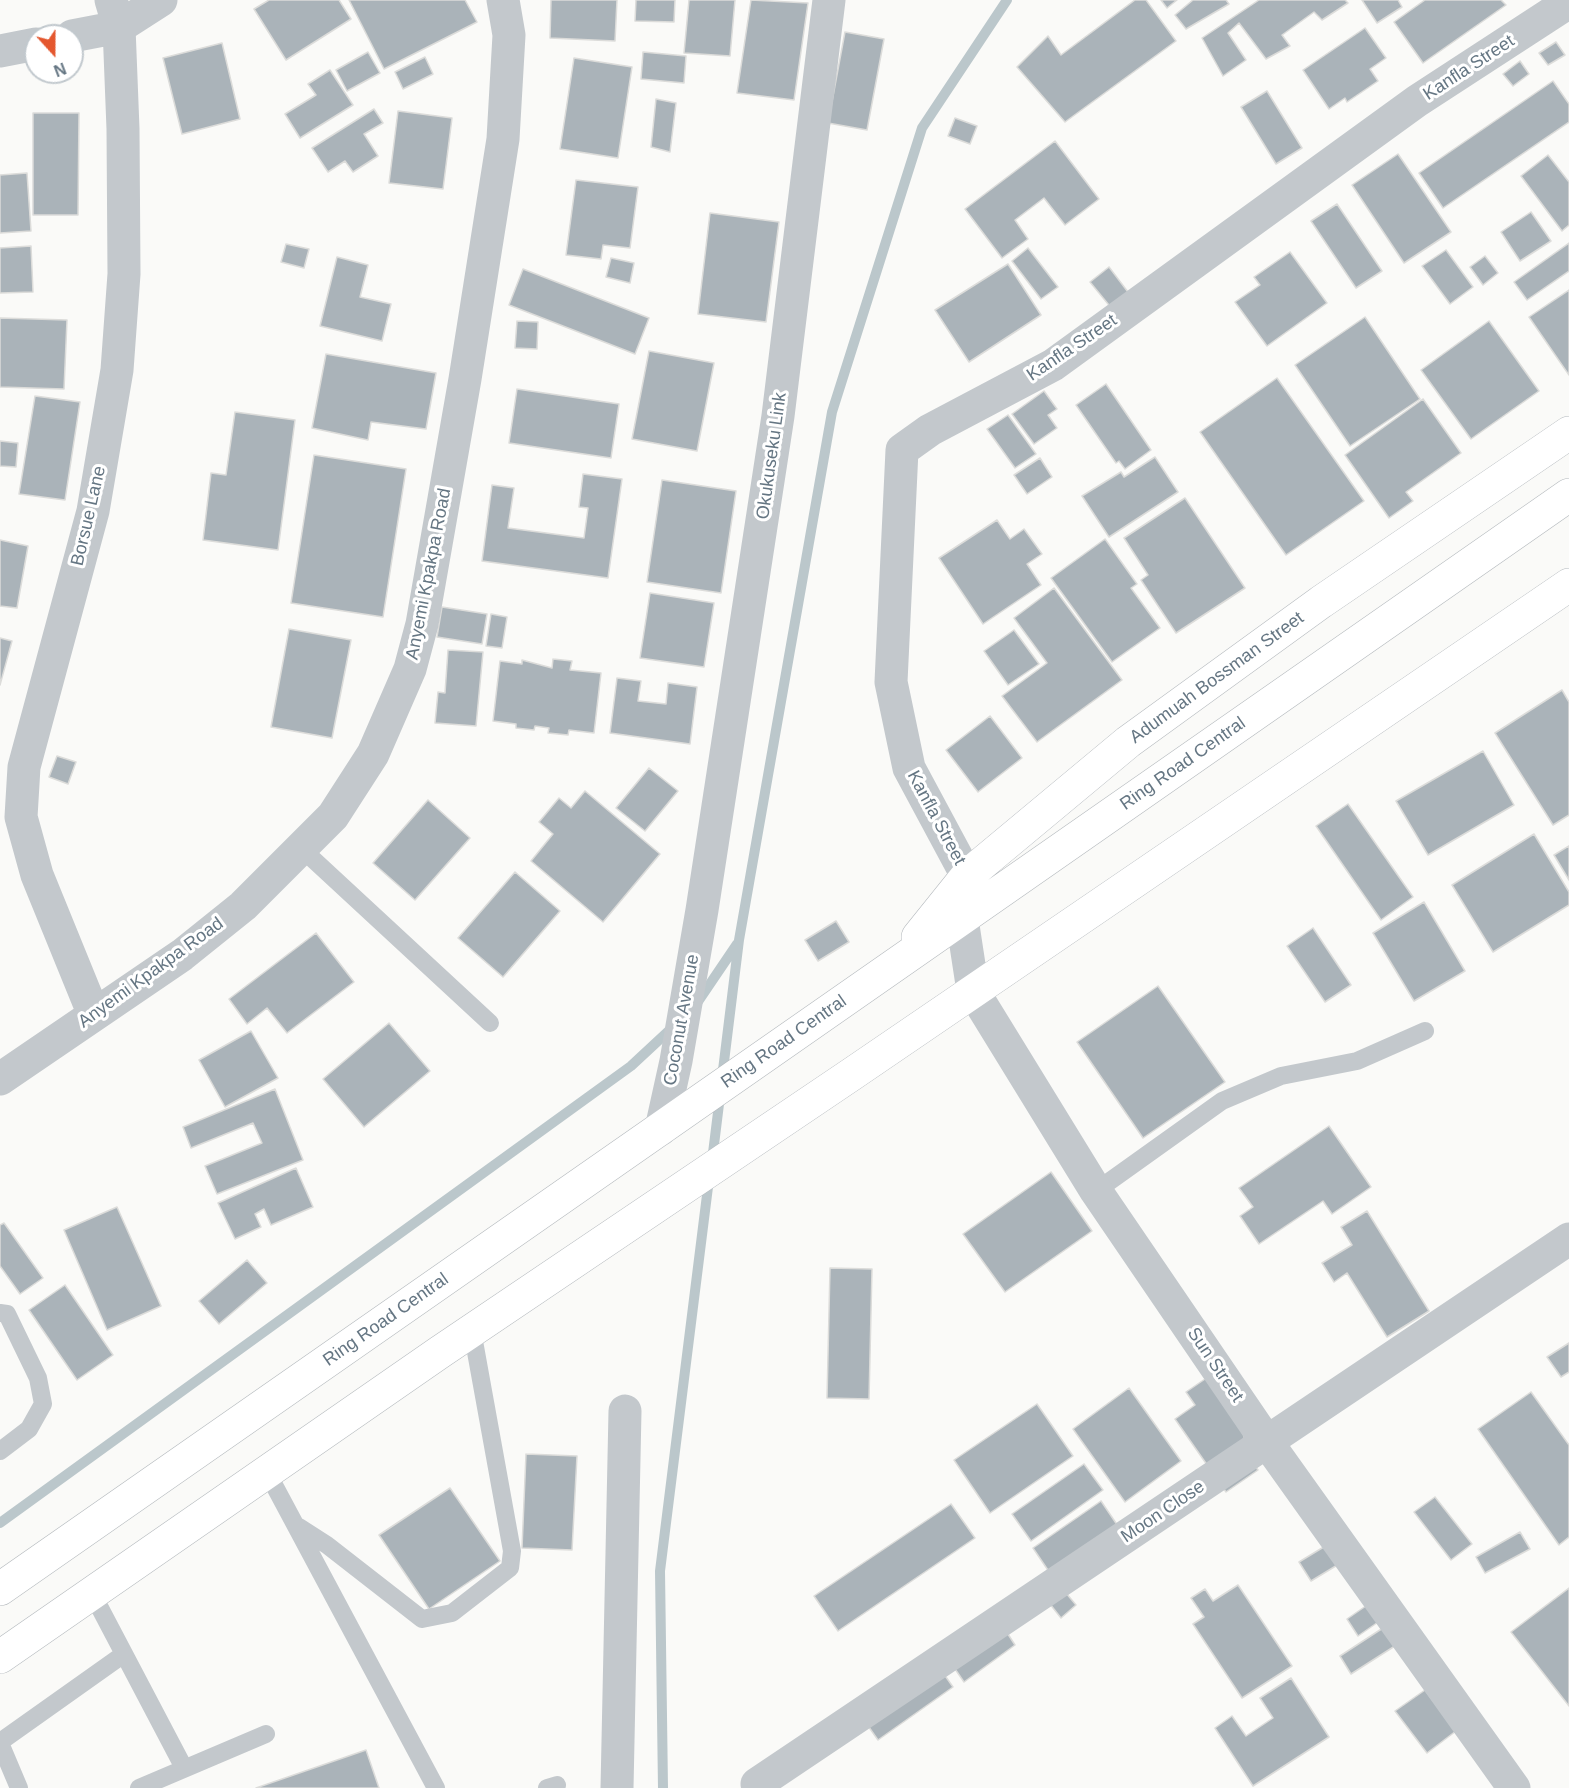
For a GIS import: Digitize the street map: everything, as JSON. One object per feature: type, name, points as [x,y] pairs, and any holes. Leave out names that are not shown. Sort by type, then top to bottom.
[{"type":"main road","name":"Adumuah Bossman Street","points":[[898,961],[967,876],[1128,742],[1321,602],[1569,433]]},
{"type":"main road","name":"Ring Road Central","points":[[0,1589],[1569,495]]},
{"type":"main road","points":[[0,1657],[472,1330],[974,992],[1569,585]]},
{"type":"street","points":[[84,30],[115,13],[161,0]]},
{"type":"street","name":"Anyemi Kpakpa Road","points":[[0,1079],[182,955],[243,906],[333,816],[373,754],[410,669],[422,624],[503,139],[509,35],[503,0]]},
{"type":"street","name":"Okukuseku Link","points":[[702,910],[778,416],[829,0]]},
{"type":"street","name":"Kanfla Street","points":[[967,876],[909,768],[891,682],[902,450],[930,430],[1053,365],[1417,101],[1569,2]]},
{"type":"street","name":"Borsue Lane","points":[[94,1015],[37,875],[21,817],[24,767],[93,511],[117,370],[124,274],[115,13]]},
{"type":"street","points":[[0,51],[24,46]]},
{"type":"street","name":"Coconut Avenue","points":[[673,1121],[676,1061],[702,910]]},
{"type":"street","name":"Sun Street","points":[[962,919],[974,992],[1096,1191],[1267,1442],[1514,1788]]},
{"type":"street","name":"Moon Close","points":[[757,1784],[1569,1239]]},
{"type":"street","points":[[617,1788],[625,1411]]},
{"type":"lane","points":[[302,849],[490,1023]]},
{"type":"lane","points":[[1096,1191],[1222,1101],[1281,1076],[1357,1061],[1425,1032]]},
{"type":"lane","points":[[0,1313],[7,1314],[38,1378],[43,1404],[30,1429],[0,1451]]},
{"type":"lane","points":[[299,1527],[327,1545],[422,1619],[452,1613],[510,1568],[512,1551],[472,1330]]},
{"type":"lane","points":[[267,1472],[299,1527],[436,1788]]},
{"type":"lane","points":[[92,1593],[184,1768]]},
{"type":"lane","points":[[19,1788],[0,1743],[124,1654]]},
{"type":"lane","points":[[138,1788],[266,1734]]},
{"type":"building","points":[[269,0],[339,0],[351,19],[286,60],[254,9]]},
{"type":"building","points":[[349,0],[465,0],[477,22],[384,69]]},
{"type":"building","points":[[551,0],[617,0],[615,41],[550,38]]},
{"type":"building","points":[[636,0],[675,0],[674,22],[635,21]]},
{"type":"building","points":[[689,0],[735,0],[730,56],[684,53]]},
{"type":"building","points":[[751,0],[808,3],[794,100],[737,93]]},
{"type":"building","points":[[1135,0],[1146,0],[1176,41],[1065,122],[1017,67],[1048,36],[1061,55]]},
{"type":"building","points":[[1161,0],[1177,0],[1167,8]]},
{"type":"building","points":[[1193,0],[1226,0],[1229,4],[1186,29],[1175,15]]},
{"type":"building","points":[[1259,0],[1345,0],[1348,3],[1322,20],[1314,12],[1282,35],[1290,46],[1266,59],[1239,23],[1228,33],[1246,60],[1223,76],[1202,38]]},
{"type":"building","points":[[1362,0],[1398,0],[1402,7],[1377,23]]},
{"type":"building","points":[[1425,0],[1501,0],[1506,5],[1423,63],[1394,22]]},
{"type":"building","points":[[1365,28],[1386,58],[1370,69],[1378,81],[1347,102],[1345,98],[1329,109],[1303,70]]},
{"type":"building","points":[[845,32],[884,39],[867,130],[828,123]]},
{"type":"building","points":[[1556,42],[1565,55],[1548,65],[1539,53]]},
{"type":"building","points":[[222,43],[240,119],[182,134],[163,58]]},
{"type":"building","points":[[368,52],[380,73],[347,91],[336,70]]},
{"type":"building","points":[[643,52],[686,56],[684,83],[641,79]]},
{"type":"building","points":[[425,57],[433,74],[403,89],[395,72]]},
{"type":"building","points":[[574,58],[632,67],[618,158],[560,149]]},
{"type":"building","points":[[1520,61],[1529,74],[1513,86],[1503,74]]},
{"type":"building","points":[[330,70],[353,105],[300,138],[285,114],[316,95],[308,84]]},
{"type":"building","points":[[1553,81],[1569,104],[1569,122],[1443,208],[1419,173]]},
{"type":"building","points":[[1267,91],[1302,148],[1276,164],[1241,107]]},
{"type":"building","points":[[656,99],[676,103],[670,152],[651,147]]},
{"type":"building","points":[[374,109],[383,123],[364,134],[378,156],[353,172],[345,161],[328,172],[312,148]]},
{"type":"building","points":[[398,111],[452,118],[443,189],[389,183]]},
{"type":"building","points":[[33,113],[79,113],[78,215],[33,215]]},
{"type":"building","points":[[955,118],[977,126],[970,144],[948,136]]},
{"type":"building","points":[[1055,141],[1099,199],[1065,225],[1044,198],[1015,220],[1028,239],[1002,258],[965,209]]},
{"type":"building","points":[[1398,154],[1451,232],[1404,263],[1352,185]]},
{"type":"building","points":[[1548,155],[1569,182],[1569,225],[1562,231],[1521,176]]},
{"type":"building","points":[[27,173],[31,231],[0,233],[0,175]]},
{"type":"building","points":[[576,180],[638,187],[630,248],[603,245],[601,259],[566,255]]},
{"type":"building","points":[[1337,204],[1382,271],[1356,288],[1311,221]]},
{"type":"building","points":[[1531,212],[1551,241],[1520,261],[1501,232]]},
{"type":"building","points":[[710,213],[779,222],[766,322],[698,314]]},
{"type":"building","points":[[1569,243],[1569,271],[1527,300],[1514,282]]},
{"type":"building","points":[[286,244],[309,249],[304,268],[281,262]]},
{"type":"building","points":[[31,246],[33,292],[0,293],[0,248]]},
{"type":"building","points":[[1028,248],[1058,287],[1041,299],[1012,261]]},
{"type":"building","points":[[1446,250],[1473,287],[1450,304],[1422,266]]},
{"type":"building","points":[[1290,252],[1327,303],[1267,346],[1235,302],[1260,285],[1254,277]]},
{"type":"building","points":[[1485,256],[1498,273],[1483,285],[1470,267]]},
{"type":"building","points":[[337,257],[368,265],[360,297],[391,304],[382,341],[320,326]]},
{"type":"building","points":[[611,258],[634,263],[630,283],[606,277]]},
{"type":"building","points":[[1008,264],[1041,315],[969,362],[935,310]]},
{"type":"building","points":[[1109,267],[1131,296],[1113,310],[1090,282]]},
{"type":"building","points":[[523,269],[649,318],[635,354],[509,305]]},
{"type":"building","points":[[1569,290],[1569,375],[1529,317]]},
{"type":"building","points":[[1365,317],[1420,399],[1350,446],[1295,365]]},
{"type":"building","points":[[0,318],[67,320],[64,389],[0,387]]},
{"type":"building","points":[[517,321],[538,322],[537,349],[515,348]]},
{"type":"building","points":[[1489,321],[1539,391],[1471,439],[1421,370]]},
{"type":"building","points":[[649,351],[714,363],[697,451],[632,439]]},
{"type":"building","points":[[326,354],[436,373],[426,429],[371,422],[368,440],[312,428]]},
{"type":"building","points":[[1277,378],[1364,501],[1286,555],[1200,432]]},
{"type":"building","points":[[1106,384],[1151,450],[1125,469],[1119,461],[1116,463],[1076,405]]},
{"type":"building","points":[[517,389],[619,404],[611,458],[509,443]]},
{"type":"building","points":[[1044,391],[1057,409],[1048,415],[1057,428],[1034,444],[1012,414]]},
{"type":"building","points":[[35,396],[80,402],[65,500],[19,494]]},
{"type":"building","points":[[1423,399],[1461,453],[1406,492],[1413,501],[1389,518],[1345,455]]},
{"type":"building","points":[[235,412],[295,420],[278,550],[203,540],[211,473],[226,475]]},
{"type":"building","points":[[1008,415],[1036,454],[1015,468],[987,429]]},
{"type":"building","points":[[0,441],[18,443],[16,467],[0,466]]},
{"type":"building","points":[[314,455],[406,469],[383,617],[291,603]]},
{"type":"building","points":[[1155,457],[1178,492],[1109,537],[1082,496],[1121,472],[1124,477]]},
{"type":"building","points":[[1040,458],[1052,477],[1027,494],[1014,475]]},
{"type":"building","points":[[583,474],[622,479],[608,578],[482,561],[492,485],[514,488],[508,528],[584,538],[588,508],[579,507]]},
{"type":"building","points":[[662,480],[736,491],[721,593],[647,582]]},
{"type":"building","points":[[1185,498],[1245,588],[1176,633],[1141,580],[1148,575],[1124,538]]},
{"type":"building","points":[[997,520],[1010,539],[1024,529],[1042,554],[1027,564],[1041,585],[983,624],[939,558]]},
{"type":"building","points":[[1105,539],[1137,584],[1131,588],[1160,628],[1112,662],[1051,578]]},
{"type":"building","points":[[0,540],[28,546],[17,608],[0,606]]},
{"type":"building","points":[[1054,588],[1122,680],[1037,742],[1002,696],[1047,663],[1014,618]]},
{"type":"building","points":[[650,593],[714,603],[704,667],[640,658]]},
{"type":"building","points":[[442,607],[487,614],[482,644],[437,637]]},
{"type":"building","points":[[491,614],[507,617],[502,648],[486,646]]},
{"type":"building","points":[[289,629],[351,640],[332,738],[271,727]]},
{"type":"building","points":[[1014,630],[1039,664],[1008,685],[984,651]]},
{"type":"building","points":[[0,638],[12,641],[0,685]]},
{"type":"building","points":[[448,650],[483,652],[476,726],[435,723],[438,692],[445,693]]},
{"type":"building","points":[[553,659],[572,661],[570,670],[601,673],[594,733],[569,730],[568,735],[548,733],[549,728],[535,726],[534,730],[516,728],[516,724],[493,721],[500,661],[522,664],[522,660],[552,668]]},
{"type":"building","points":[[617,678],[641,681],[638,701],[666,704],[668,683],[697,687],[690,744],[610,733]]},
{"type":"building","points":[[1562,690],[1569,702],[1569,815],[1553,825],[1495,733]]},
{"type":"building","points":[[990,716],[1022,758],[978,792],[946,750]]},
{"type":"building","points":[[1483,751],[1514,805],[1428,855],[1396,801]]},
{"type":"building","points":[[57,756],[76,762],[68,784],[49,777]]},
{"type":"building","points":[[649,768],[678,791],[645,831],[616,808]]},
{"type":"building","points":[[585,791],[660,854],[603,922],[531,861],[553,834],[539,822],[559,798],[571,808]]},
{"type":"building","points":[[428,800],[470,838],[415,900],[373,863]]},
{"type":"building","points":[[1348,804],[1413,897],[1381,920],[1316,826]]},
{"type":"building","points":[[1534,834],[1569,892],[1569,905],[1493,952],[1452,885]]},
{"type":"building","points":[[1569,846],[1569,880],[1554,855]]},
{"type":"building","points":[[515,872],[560,911],[503,977],[458,938]]},
{"type":"building","points":[[1424,902],[1465,971],[1414,1001],[1373,933]]},
{"type":"building","points":[[836,921],[849,942],[818,961],[805,940]]},
{"type":"building","points":[[1313,928],[1351,985],[1325,1002],[1287,946]]},
{"type":"building","points":[[316,933],[354,982],[287,1033],[267,1008],[247,1024],[229,999]]},
{"type":"building","points":[[1158,986],[1225,1082],[1143,1138],[1077,1042]]},
{"type":"building","points":[[389,1023],[430,1071],[364,1127],[323,1079]]},
{"type":"building","points":[[251,1031],[278,1078],[225,1107],[199,1060]]},
{"type":"building","points":[[275,1089],[303,1160],[217,1194],[205,1166],[262,1143],[253,1123],[191,1148],[183,1127]]},
{"type":"building","points":[[1329,1126],[1371,1187],[1332,1214],[1323,1201],[1259,1244],[1240,1216],[1253,1207],[1239,1188]]},
{"type":"building","points":[[296,1168],[313,1207],[271,1225],[264,1209],[255,1214],[261,1227],[235,1239],[218,1203]]},
{"type":"building","points":[[1051,1172],[1092,1231],[1005,1292],[963,1234]]},
{"type":"building","points":[[117,1207],[161,1306],[107,1330],[64,1230]]},
{"type":"building","points":[[1367,1211],[1429,1311],[1387,1337],[1347,1273],[1334,1282],[1322,1263],[1352,1245],[1341,1227]]},
{"type":"building","points":[[4,1223],[43,1278],[20,1294],[0,1266],[0,1225]]},
{"type":"building","points":[[247,1260],[267,1283],[219,1324],[199,1301]]},
{"type":"building","points":[[830,1268],[872,1269],[869,1399],[827,1398]]},
{"type":"building","points":[[65,1285],[113,1355],[77,1380],[29,1310]]},
{"type":"building","points":[[1569,1343],[1569,1372],[1561,1377],[1547,1357]]},
{"type":"building","points":[[1227,1364],[1249,1458],[1258,1470],[1226,1492],[1175,1419],[1195,1405],[1186,1392]]},
{"type":"building","points":[[1129,1388],[1181,1461],[1125,1502],[1073,1429]]},
{"type":"building","points":[[1531,1392],[1569,1445],[1569,1537],[1559,1545],[1478,1429]]},
{"type":"building","points":[[1037,1404],[1073,1456],[990,1513],[954,1460]]},
{"type":"building","points":[[526,1454],[577,1456],[572,1550],[522,1548]]},
{"type":"building","points":[[1084,1464],[1103,1490],[1031,1541],[1012,1514]]},
{"type":"building","points":[[450,1488],[500,1561],[429,1609],[379,1535]]},
{"type":"building","points":[[1435,1497],[1472,1544],[1451,1560],[1414,1512]]},
{"type":"building","points":[[1101,1501],[1124,1535],[1056,1582],[1033,1548]]},
{"type":"building","points":[[951,1504],[975,1538],[838,1631],[814,1596]]},
{"type":"building","points":[[1520,1532],[1530,1549],[1485,1573],[1476,1557]]},
{"type":"building","points":[[1327,1545],[1339,1564],[1311,1581],[1299,1562]]},
{"type":"building","points":[[1238,1585],[1292,1666],[1242,1698],[1193,1624],[1204,1617],[1191,1598],[1205,1589],[1213,1601]]},
{"type":"building","points":[[1061,1587],[1076,1605],[1061,1618],[1046,1599]]},
{"type":"building","points":[[1569,1588],[1569,1706],[1511,1632]]},
{"type":"building","points":[[1373,1601],[1384,1618],[1358,1636],[1347,1619]]},
{"type":"building","points":[[1386,1626],[1398,1644],[1351,1674],[1340,1656]]},
{"type":"building","points":[[1004,1628],[1015,1645],[964,1682],[953,1666]]},
{"type":"building","points":[[941,1670],[953,1687],[878,1740],[866,1723]]},
{"type":"building","points":[[1291,1678],[1329,1737],[1253,1786],[1215,1728],[1232,1716],[1246,1736],[1273,1718],[1260,1698]]},
{"type":"building","points":[[1425,1690],[1456,1731],[1427,1753],[1395,1711]]},
{"type":"building","points":[[366,1750],[379,1788],[256,1788]]},
{"type":"waterway","points":[[722,1078],[739,940],[832,412],[922,128],[1007,0]]},
{"type":"waterway","points":[[695,1006],[737,944]]},
{"type":"waterway","points":[[0,1523],[631,1066],[673,1027]]},
{"type":"waterway","points":[[712,1161],[720,1096]]},
{"type":"waterway","points":[[663,1788],[660,1571],[709,1179]]}]
